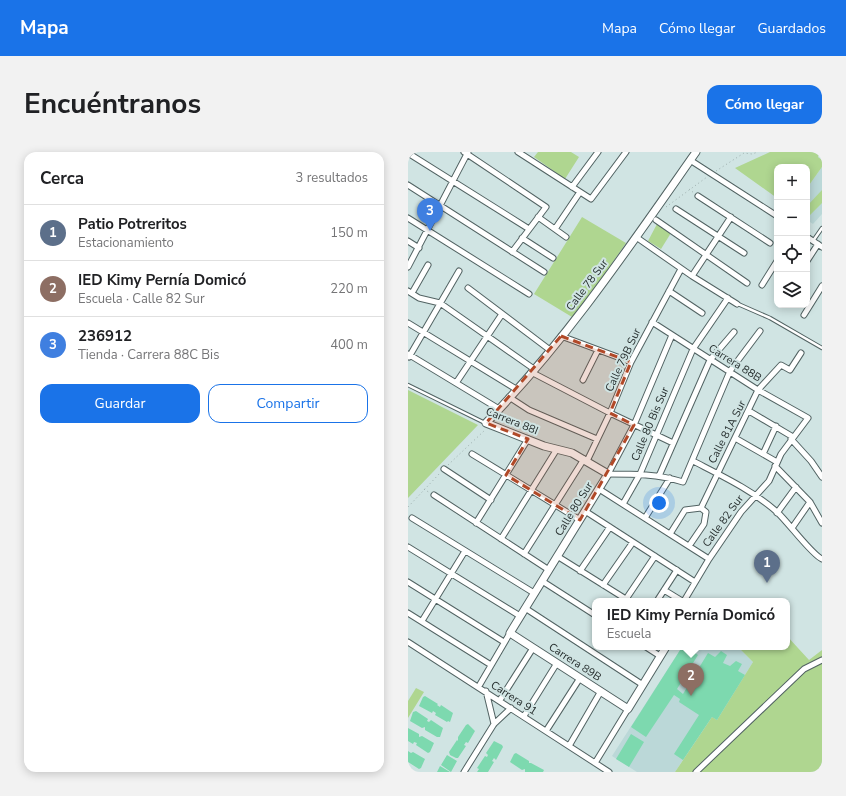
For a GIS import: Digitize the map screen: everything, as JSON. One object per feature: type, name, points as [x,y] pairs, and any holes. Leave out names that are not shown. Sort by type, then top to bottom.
[{"type":"street","points":[[518,152],[591,199],[626,152]]},
{"type":"street","points":[[572,187],[598,152]]},
{"type":"street","name":"Calle 78 Sur","points":[[486,423],[550,350],[610,274],[696,152]]},
{"type":"street","points":[[408,153],[529,229]]},
{"type":"street","points":[[408,267],[441,206],[467,153],[546,206],[512,252]]},
{"type":"street","points":[[690,160],[774,214]]},
{"type":"street","points":[[408,185],[544,272]]},
{"type":"street","points":[[555,229],[580,192]]},
{"type":"street","points":[[698,196],[770,243]]},
{"type":"street","points":[[676,209],[744,253]]},
{"type":"street","points":[[538,217],[566,237]]},
{"type":"street","points":[[692,276],[730,217]]},
{"type":"street","points":[[408,218],[529,294]]},
{"type":"street","points":[[656,220],[747,282]]},
{"type":"street","points":[[636,237],[681,269],[737,304]]},
{"type":"street","points":[[522,238],[553,258]]},
{"type":"street","points":[[810,239],[820,246],[810,258]]},
{"type":"street","points":[[408,241],[419,248]]},
{"type":"street","points":[[428,265],[410,292],[419,298],[440,302],[532,370],[610,413],[673,442]]},
{"type":"street","points":[[762,285],[774,266]]},
{"type":"street","name":"Calle 79B Sur","points":[[524,554],[585,460],[610,413],[631,362],[681,269]]},
{"type":"street","points":[[459,271],[409,355],[499,409]]},
{"type":"street","points":[[804,315],[822,286]]},
{"type":"street","points":[[468,288],[550,350]]},
{"type":"street","points":[[669,291],[702,313]]},
{"type":"street","name":"Calle 80 Bis Sur","points":[[623,504],[640,474],[693,349],[728,298]]},
{"type":"street","points":[[456,383],[502,314]]},
{"type":"street","name":"Carrera 88B","points":[[652,322],[758,390],[808,418]]},
{"type":"street","points":[[408,323],[516,389]]},
{"type":"street","points":[[608,474],[640,474],[659,476],[683,482],[730,371],[760,331]]},
{"type":"street","points":[[659,476],[710,360],[734,332]]},
{"type":"street","name":"Calle 80 Sur","points":[[479,686],[504,642],[608,474],[634,425],[672,335]]},
{"type":"street","points":[[561,336],[631,362]]},
{"type":"street","points":[[583,380],[598,350]]},
{"type":"street","name":"Calle 81A Sur","points":[[699,509],[749,411],[758,390],[781,365],[790,370],[801,353]]},
{"type":"street","points":[[509,397],[529,410],[596,439]]},
{"type":"street","points":[[749,411],[776,426],[792,438],[822,477]]},
{"type":"street","name":"Calle 82 Sur","points":[[685,598],[741,512],[769,481],[776,464],[792,438],[808,418]]},
{"type":"street","name":"Carrera 88I","points":[[486,423],[528,439],[572,453],[608,474]]},
{"type":"street","points":[[763,454],[776,426]]},
{"type":"street","points":[[735,438],[763,454],[776,464],[810,502],[822,523]]},
{"type":"street","points":[[476,523],[528,439]]},
{"type":"street","points":[[501,539],[557,449]]},
{"type":"street","points":[[472,454],[580,520]]},
{"type":"street","points":[[693,461],[756,495],[792,528],[812,552],[822,559]]},
{"type":"street","points":[[444,469],[491,500]]},
{"type":"street","points":[[645,518],[670,478]]},
{"type":"street","points":[[777,513],[796,487]]},
{"type":"street","points":[[599,489],[709,559]]},
{"type":"street","points":[[434,495],[549,570]]},
{"type":"street","points":[[792,528],[810,502]]},
{"type":"street","points":[[670,534],[687,509],[699,509],[706,512],[707,515],[704,524],[689,546]]},
{"type":"street","points":[[585,511],[695,582]]},
{"type":"street","points":[[412,518],[534,593]]},
{"type":"street","points":[[580,570],[610,526]]},
{"type":"street","points":[[603,585],[633,542]]},
{"type":"street","points":[[408,548],[520,616]]},
{"type":"street","points":[[422,622],[465,551]]},
{"type":"street","points":[[557,556],[625,598]]},
{"type":"street","points":[[629,598],[655,556]]},
{"type":"street","points":[[659,598],[677,570]]},
{"type":"street","points":[[542,581],[592,613]]},
{"type":"street","points":[[408,582],[504,642]]},
{"type":"street","points":[[664,590],[678,598]]},
{"type":"street","points":[[525,608],[643,686]]},
{"type":"street","points":[[408,613],[492,665]]},
{"type":"street","name":"Carrera 89B","points":[[510,633],[628,709]]},
{"type":"street","name":"Carrera 91","points":[[408,642],[479,686],[609,772]]},
{"type":"street","points":[[500,700],[533,648]]},
{"type":"street","points":[[651,650],[660,656]]},
{"type":"street","points":[[595,763],[664,650]]},
{"type":"street","points":[[696,772],[804,669],[822,660]]},
{"type":"street","points":[[524,716],[557,663]]},
{"type":"street","points":[[546,731],[580,678]]},
{"type":"street","points":[[486,691],[494,724]]},
{"type":"street","points":[[569,746],[601,691]]},
{"type":"street","points":[[464,772],[494,724],[511,708]]},
{"type":"lane","points":[[813,241],[822,228]]},
{"type":"lane","points":[[737,304],[770,318],[822,348]]},
{"type":"lane","name":"Carrera 88I","points":[[408,385],[486,423]]},
{"type":"path","points":[[664,209],[688,189],[744,153],[752,154],[758,152]]},
{"type":"path","points":[[688,189],[698,196]]},
{"type":"highlighted area","points":[[561,336],[631,362],[610,413],[634,425],[580,520],[506,475],[528,439],[486,423]]},
{"type":"shaded area","points":[[822,167],[822,214],[813,224],[810,222],[810,184]]},
{"type":"shaded area","points":[[680,650],[741,650],[753,662],[717,720],[711,717],[675,772],[637,772],[612,756]]},
{"type":"green space","points":[[538,152],[571,152],[579,157],[565,179],[534,157]]},
{"type":"green space","points":[[770,152],[820,152],[818,157],[822,160],[822,167],[810,184],[810,164],[774,164],[774,196],[735,168]]},
{"type":"green space","points":[[822,190],[822,203],[810,215],[810,203]]},
{"type":"green space","points":[[582,217],[626,243],[572,317],[534,294]]},
{"type":"green space","points":[[657,224],[671,233],[661,249],[648,241]]},
{"type":"green space","points":[[408,390],[478,425],[408,498]]},
{"type":"green space","points":[[790,639],[809,660],[822,650],[822,772],[675,772],[712,717],[717,720],[753,662],[741,650],[790,650]]},
{"type":"green space","points":[[416,688],[424,692],[408,718],[408,701]]},
{"type":"building","points":[[680,650],[691,650],[698,655],[677,689],[683,694],[708,653],[715,657],[721,651],[727,655],[723,663],[730,666],[736,661],[742,664],[738,671],[745,675],[717,720],[712,717],[683,760],[674,754],[699,715],[679,702],[680,699],[674,695],[646,737],[631,727]]},
{"type":"building","points":[[425,696],[438,704],[437,705],[440,707],[441,705],[453,713],[450,722],[447,722],[435,715],[436,713],[433,711],[432,713],[419,706],[423,697]]},
{"type":"building","points":[[416,711],[428,719],[427,721],[429,722],[431,720],[443,728],[440,737],[437,737],[425,730],[425,727],[422,728],[410,721],[413,712]]},
{"type":"building","points":[[468,724],[475,731],[468,743],[466,742],[464,745],[466,746],[458,758],[456,758],[450,755],[449,752],[457,740],[458,741],[458,737]]},
{"type":"building","points":[[408,728],[419,734],[419,737],[422,736],[434,743],[430,752],[428,753],[416,745],[417,743],[414,742],[413,744],[408,741]]},
{"type":"building","points":[[631,734],[644,742],[629,767],[616,759]]},
{"type":"building","points":[[494,741],[503,747],[496,760],[494,758],[492,761],[494,762],[488,772],[477,772],[479,769],[477,768],[485,756],[487,757],[488,755],[486,753]]},
{"type":"building","points":[[408,751],[411,753],[413,752],[425,759],[421,768],[419,769],[408,762]]},
{"type":"building","points":[[516,753],[529,761],[529,763],[544,770],[543,772],[525,772],[525,769],[522,770],[510,762]]},
{"type":"building","points":[[447,755],[457,761],[451,772],[441,765]]},
{"type":"building","points":[[440,766],[450,772],[437,772]]},
{"type":"place","name":"236912","points":[[430,231]]},
{"type":"place","name":"Patio Potreritos","points":[[767,583]]},
{"type":"place","name":"IED Kimy Pernía Domicó","points":[[691,696]]}]
